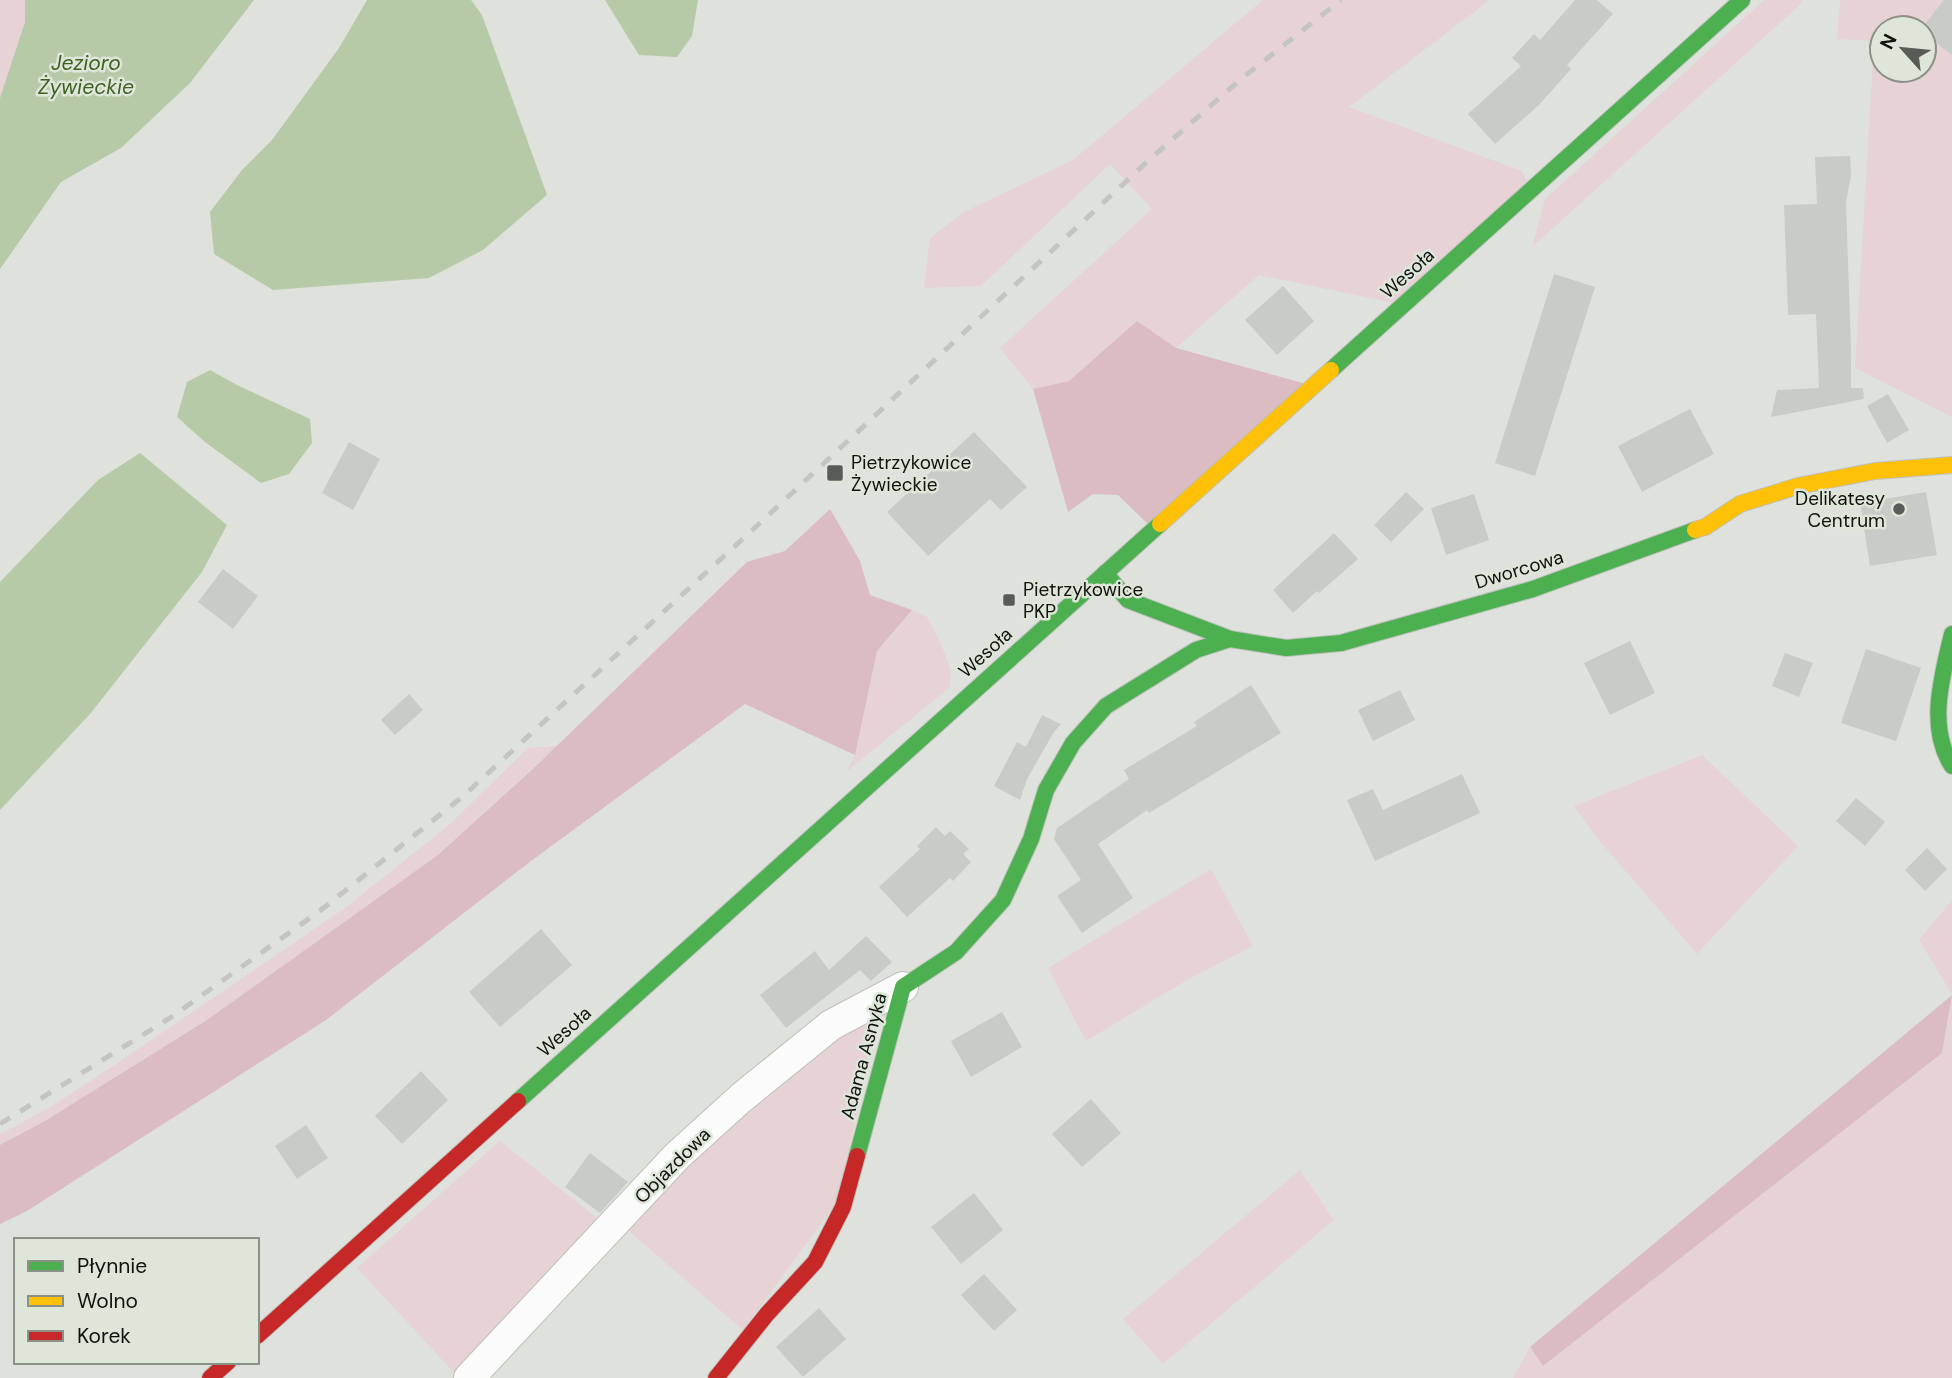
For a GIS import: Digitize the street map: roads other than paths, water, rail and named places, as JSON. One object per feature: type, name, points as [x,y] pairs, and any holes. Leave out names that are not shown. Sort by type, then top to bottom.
[{"type":"main road","name":"Wesoła","points":[[259,1334],[1742,0]]},
{"type":"main road","name":"Dworcowa","points":[[1105,573],[1128,600],[1230,639],[1286,648],[1340,643],[1533,589],[1705,527],[1740,504],[1798,486],[1875,471],[1952,465]]},
{"type":"main road","points":[[1952,634],[1938,723],[1944,752],[1952,766]]},
{"type":"main road","name":"Adama Asnyka","points":[[716,1378],[767,1314],[815,1262],[844,1207],[903,987],[956,952],[1003,900],[1031,839],[1046,790],[1073,743],[1106,706],[1196,650],[1230,639]]},
{"type":"main road","points":[[210,1378],[226,1364]]},
{"type":"street","name":"Objazdowa","points":[[469,1378],[677,1156],[741,1098],[831,1025],[903,987]]},
{"type":"water","name":"Jezioro Żywieckie","points":[[25,0],[254,0],[190,83],[121,148],[61,182],[0,269],[0,98],[25,22]]},
{"type":"water","points":[[367,0],[471,0],[482,15],[547,195],[483,250],[429,278],[273,290],[214,254],[210,212],[242,170],[272,140],[339,48]]},
{"type":"water","points":[[605,0],[698,0],[692,36],[677,57],[639,55]]},
{"type":"water","points":[[210,370],[310,419],[312,443],[289,474],[261,483],[205,442],[177,417],[187,382]]},
{"type":"water","points":[[140,453],[227,525],[202,572],[90,714],[0,810],[0,582],[98,480]]},
{"type":"railway","points":[[0,1124],[173,1016],[321,910],[461,798],[1149,160],[1241,79],[1341,0]]},
{"type":"place","name":"Pietrzykowice Żywieckie","points":[[835,473]]},
{"type":"place","name":"Delikatesy Centrum","points":[[1899,509]]},
{"type":"place","name":"Pietrzykowice PKP","points":[[1009,600]]}]
